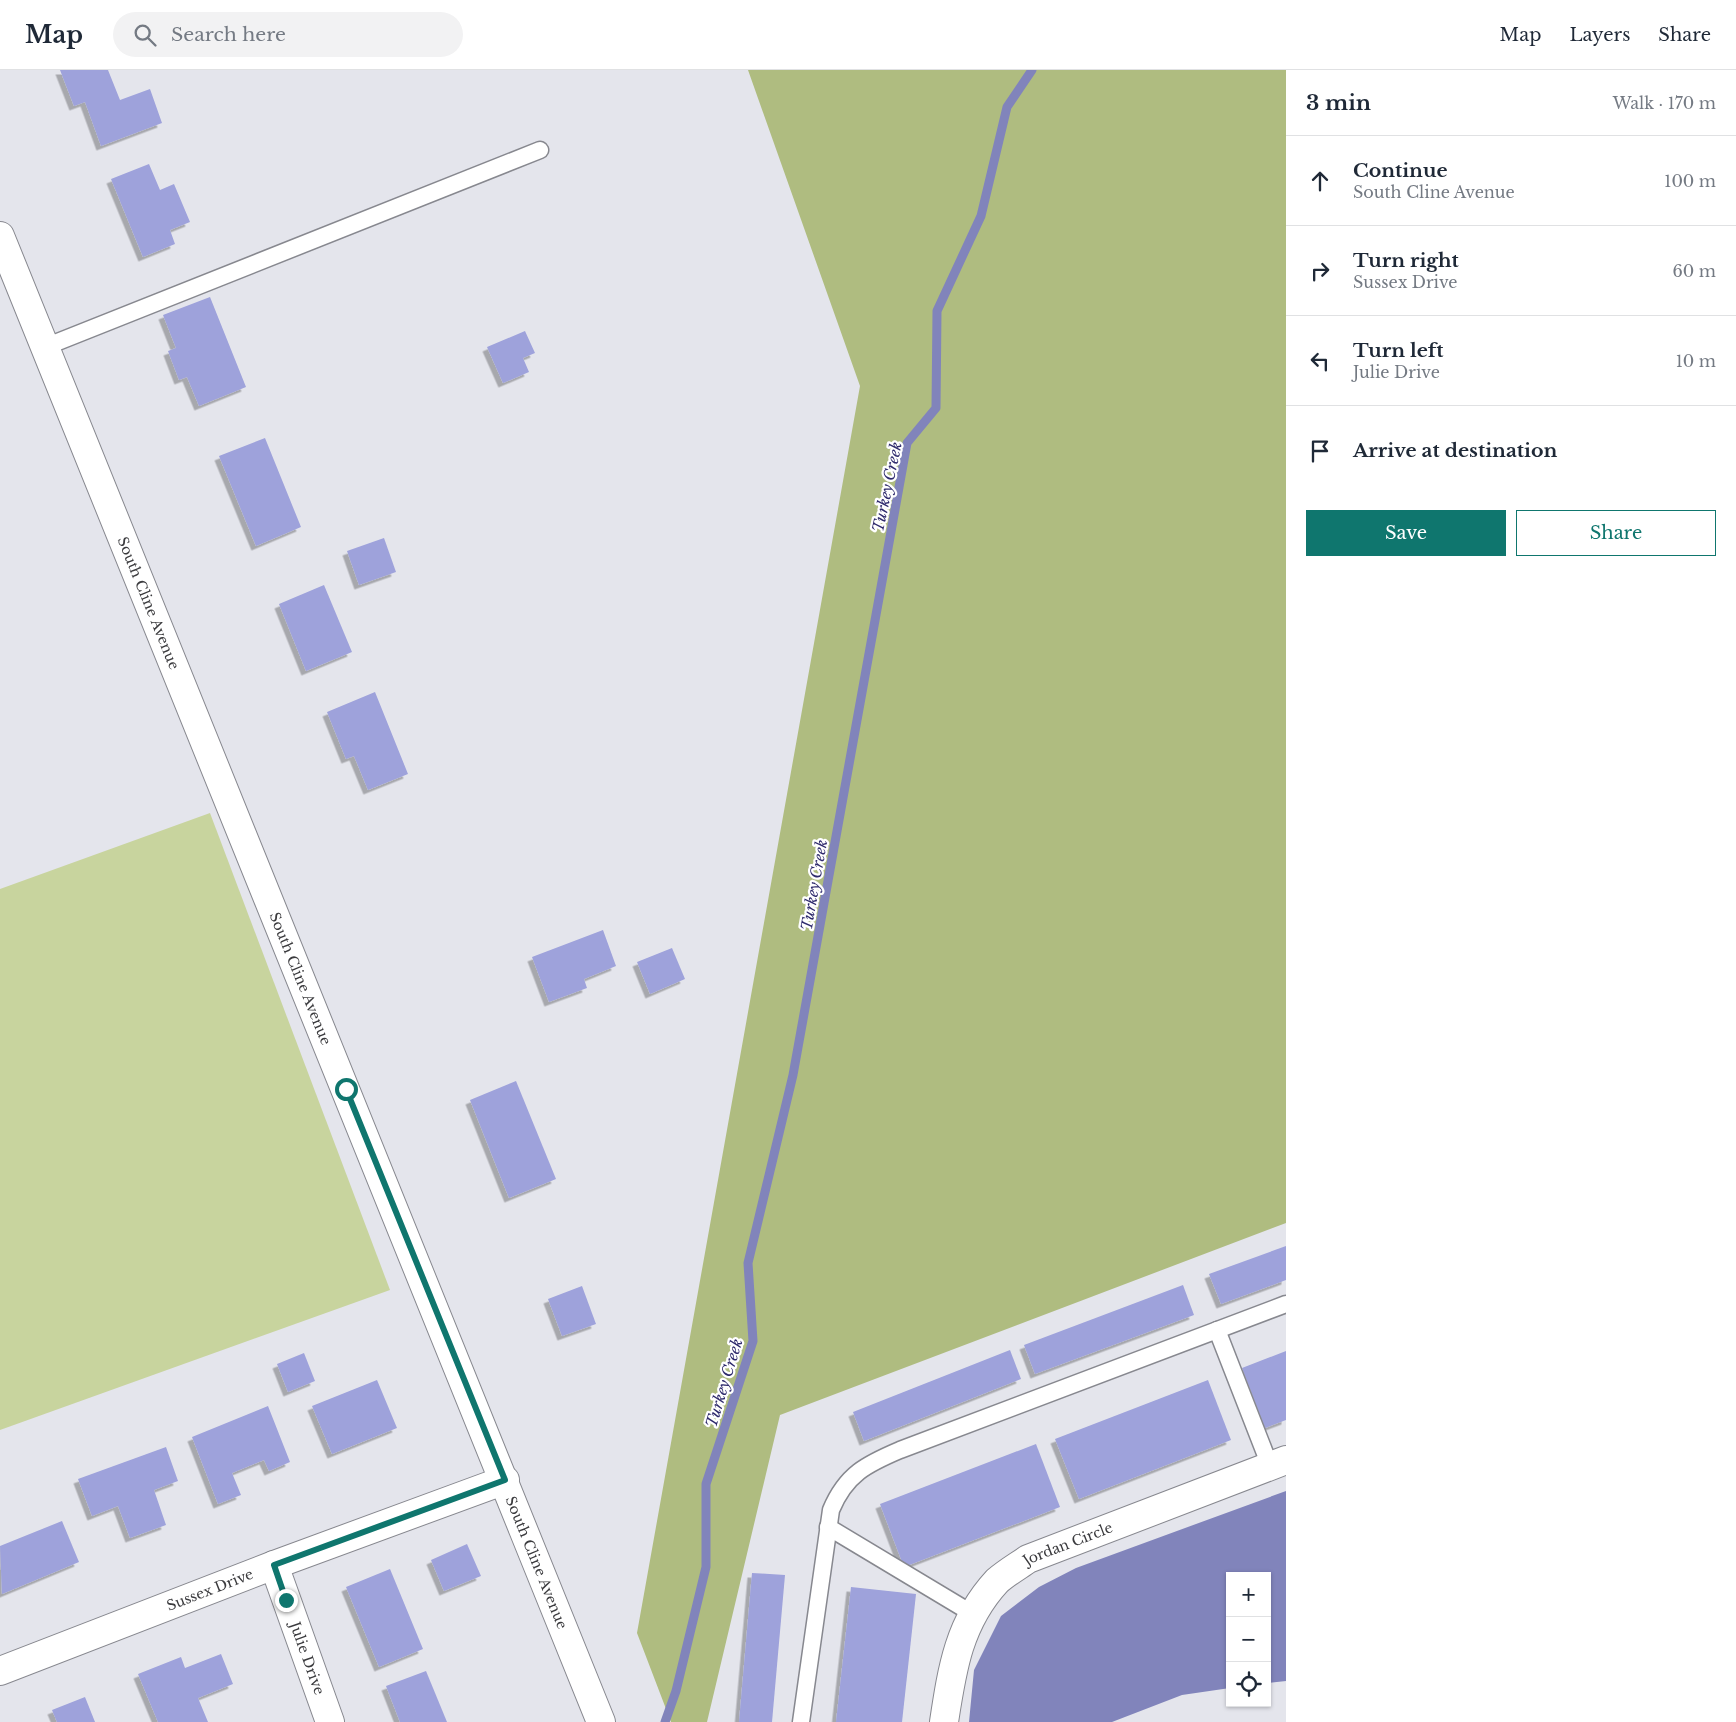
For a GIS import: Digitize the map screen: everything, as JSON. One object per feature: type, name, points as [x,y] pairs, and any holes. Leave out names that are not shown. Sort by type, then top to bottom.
[{"type":"street","name":"South Cline Avenue","points":[[0,236],[505,1480],[601,1722]]},
{"type":"street","name":"Jordan Circle","points":[[944,1722],[954,1662],[972,1614],[998,1581],[1028,1559],[1278,1463]]},
{"type":"street","name":"Sussex Drive","points":[[0,1671],[274,1565],[505,1480]]},
{"type":"street","name":"Julie Drive","points":[[274,1565],[330,1722]]},
{"type":"lane","points":[[45,347],[540,150]]},
{"type":"lane","points":[[801,1722],[830,1510],[838,1493],[860,1470],[876,1460],[1286,1304]]},
{"type":"lane","points":[[1217,1330],[1278,1463]]},
{"type":"lane","points":[[828,1527],[972,1614]]},
{"type":"green space","points":[[748,70],[1286,70],[1286,1223],[780,1415],[707,1722],[671,1722],[637,1633],[860,386]]},
{"type":"green space","points":[[210,813],[390,1290],[0,1430],[0,889]]},
{"type":"water","points":[[1286,1491],[1286,1681],[1271,1683],[1271,1572],[1226,1572],[1226,1689],[1182,1695],[1112,1722],[969,1722],[974,1670],[1001,1616],[1039,1587],[1076,1568]]},
{"type":"building","points":[[60,70],[108,70],[120,100],[150,89],[162,123],[101,146],[85,102],[74,106]]},
{"type":"building","points":[[149,164],[160,190],[174,184],[190,222],[170,230],[175,244],[143,257],[111,179]]},
{"type":"building","points":[[210,297],[246,387],[199,406],[187,377],[179,380],[168,351],[176,348],[163,315]]},
{"type":"building","points":[[525,331],[535,353],[523,358],[529,372],[503,383],[487,347]]},
{"type":"building","points":[[265,438],[301,527],[256,546],[219,456]]},
{"type":"building","points":[[384,538],[396,572],[359,585],[347,551]]},
{"type":"building","points":[[324,585],[352,652],[306,671],[279,604]]},
{"type":"building","points":[[375,692],[408,774],[368,790],[354,756],[346,759],[327,712]]},
{"type":"building","points":[[603,930],[616,966],[584,979],[587,988],[549,1002],[532,957]]},
{"type":"building","points":[[672,948],[685,979],[650,994],[637,962]]},
{"type":"building","points":[[516,1081],[556,1179],[509,1198],[470,1100]]},
{"type":"building","points":[[1286,1246],[1286,1280],[1221,1304],[1209,1274]]},
{"type":"building","points":[[1183,1285],[1194,1315],[1035,1374],[1024,1345]]},
{"type":"building","points":[[582,1286],[596,1324],[562,1336],[548,1299]]},
{"type":"building","points":[[1010,1350],[1021,1379],[864,1441],[853,1412]]},
{"type":"building","points":[[1286,1351],[1286,1420],[1265,1428],[1242,1368]]},
{"type":"building","points":[[304,1353],[315,1381],[288,1392],[277,1364]]},
{"type":"building","points":[[377,1380],[397,1428],[332,1454],[312,1406]]},
{"type":"building","points":[[1208,1380],[1231,1440],[1079,1499],[1055,1439]]},
{"type":"building","points":[[268,1406],[290,1462],[269,1471],[264,1460],[232,1473],[241,1495],[218,1504],[192,1437]]},
{"type":"building","points":[[1036,1444],[1060,1507],[904,1567],[880,1504]]},
{"type":"building","points":[[166,1447],[178,1481],[154,1490],[166,1525],[130,1538],[118,1506],[92,1516],[78,1479]]},
{"type":"building","points":[[62,1521],[79,1562],[2,1594],[0,1546]]},
{"type":"building","points":[[467,1544],[481,1576],[444,1591],[431,1560]]},
{"type":"building","points":[[390,1569],[423,1649],[379,1667],[346,1587]]},
{"type":"building","points":[[752,1573],[785,1575],[772,1722],[739,1722]]},
{"type":"building","points":[[851,1587],[916,1594],[902,1722],[836,1722]]},
{"type":"building","points":[[221,1654],[233,1684],[198,1698],[208,1722],[158,1722],[138,1674],[181,1657],[185,1668]]},
{"type":"building","points":[[426,1671],[447,1722],[400,1722],[386,1686]]},
{"type":"building","points":[[85,1697],[95,1722],[57,1722],[52,1710]]},
{"type":"waterway","name":"Turkey Creek","points":[[665,1722],[676,1691],[706,1567],[706,1484],[753,1341],[748,1263],[793,1075],[907,443],[936,408],[937,311],[981,216],[1007,107],[1032,70]]},
{"type":"route","points":[[286,1600],[274,1565],[505,1480],[346,1089]]}]
